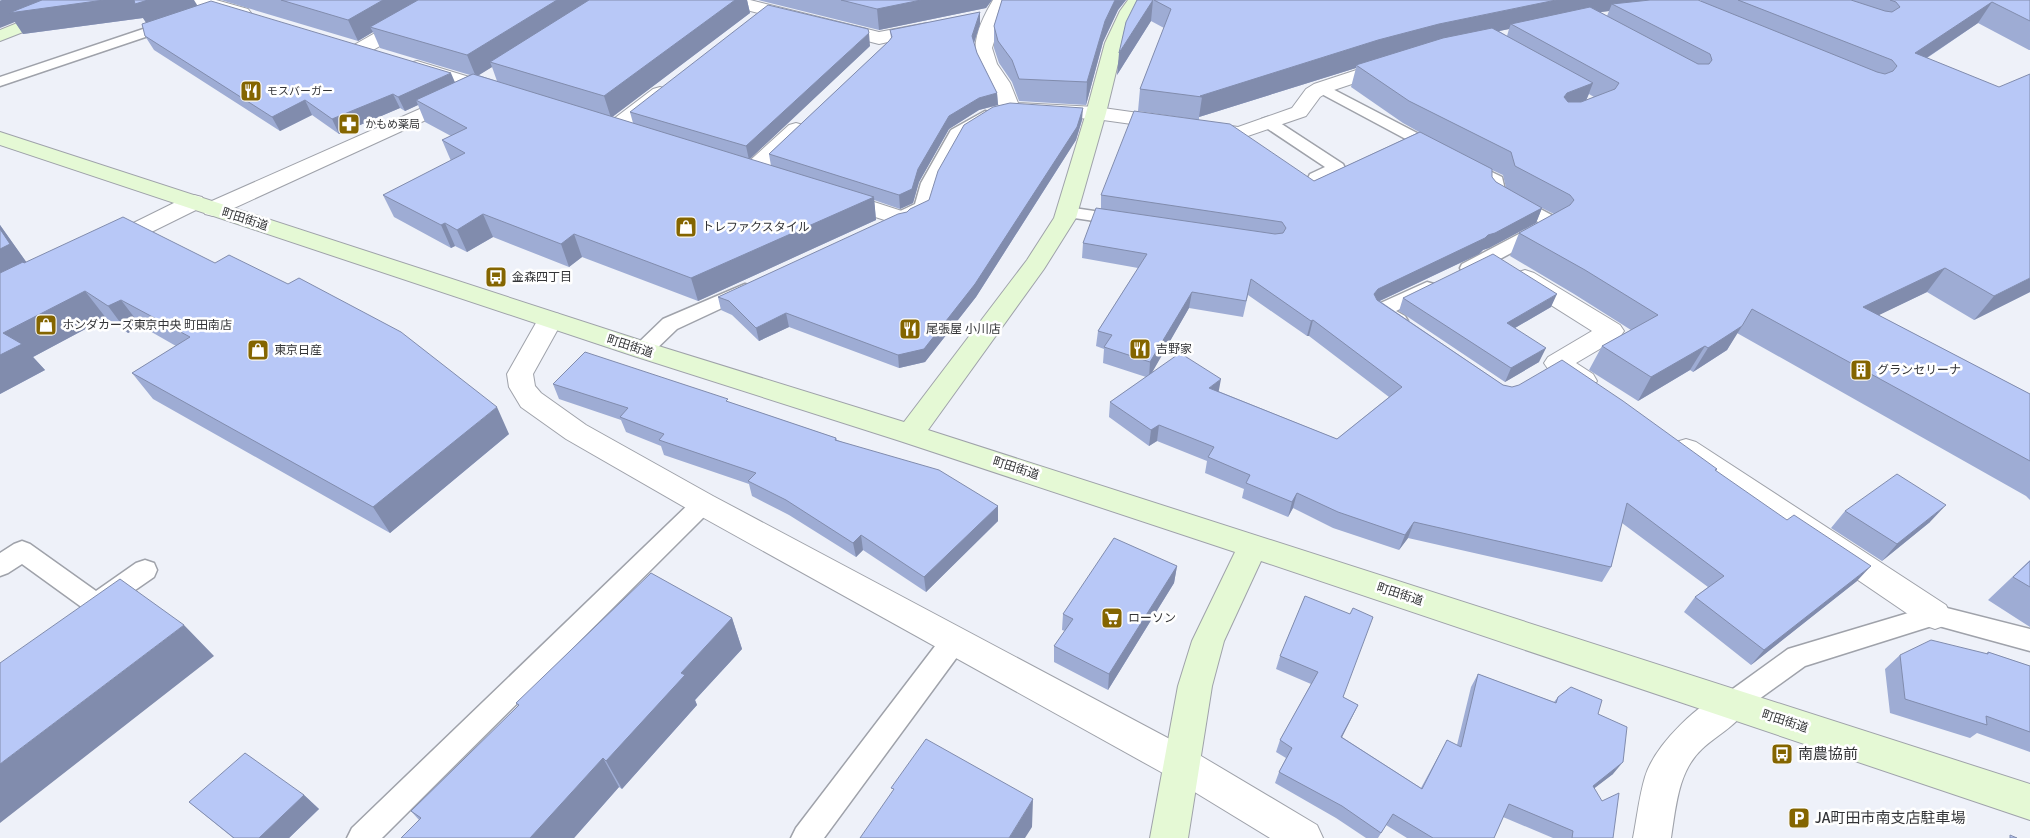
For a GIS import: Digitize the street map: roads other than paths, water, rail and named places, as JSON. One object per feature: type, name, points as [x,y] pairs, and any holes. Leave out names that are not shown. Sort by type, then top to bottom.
[{"type":"main road","points":[[0,36],[89,0]]},
{"type":"main road","points":[[910,434],[1036,264],[1065,218],[1114,44],[1138,7]]},
{"type":"main road","name":"町田街道","points":[[0,138],[550,320],[910,434],[2030,802]]},
{"type":"main road","points":[[1169,838],[1195,686],[1208,641],[1253,546]]},
{"type":"street","points":[[446,0],[351,46],[515,98]]},
{"type":"street","points":[[729,0],[768,9],[877,46],[946,24]]},
{"type":"street","points":[[191,12],[221,7],[258,18]]},
{"type":"street","points":[[975,18],[998,7]]},
{"type":"street","points":[[998,7],[983,48],[988,64],[1000,83],[1010,109],[1096,113],[1238,133],[1299,112],[1313,93],[1321,88],[1406,60]]},
{"type":"street","points":[[752,21],[768,9]]},
{"type":"street","points":[[88,255],[479,86],[504,70]]},
{"type":"street","points":[[614,128],[676,81]]},
{"type":"street","points":[[753,170],[810,116]]},
{"type":"street","points":[[826,194],[900,218]]},
{"type":"street","points":[[1492,257],[1611,332],[1550,368],[1606,396]]},
{"type":"street","points":[[550,320],[520,374],[522,387],[531,400],[576,432],[703,504],[1183,765],[1304,838]]},
{"type":"street","points":[[1664,434],[1934,615]]},
{"type":"street","points":[[1652,838],[1663,776],[1688,739],[1732,704]]},
{"type":"lane","points":[[0,82],[191,12]]},
{"type":"lane","points":[[1321,88],[1496,181],[1497,192],[1553,223],[1492,257],[1458,273]]},
{"type":"lane","points":[[873,230],[923,207],[929,183],[957,133],[986,115],[1010,109]]},
{"type":"lane","points":[[1268,122],[1336,168],[1316,178]]},
{"type":"lane","points":[[1067,212],[1135,222]]},
{"type":"lane","points":[[1414,332],[1381,310],[1440,281]]},
{"type":"lane","points":[[643,350],[670,324],[759,283]]},
{"type":"lane","points":[[362,838],[703,504]]},
{"type":"lane","points":[[0,566],[22,551],[88,610],[145,570]]},
{"type":"lane","points":[[1732,704],[1797,657],[1934,615],[2030,640]]},
{"type":"lane","points":[[806,838],[954,641]]},
{"type":"place","name":"モスバーガー","points":[[251,91]]},
{"type":"place","name":"かもめ薬局","points":[[349,124]]},
{"type":"place","name":"トレファクスタイル","points":[[686,227]]},
{"type":"place","name":"金森四丁目","points":[[496,277]]},
{"type":"place","name":"ホンダカーズ東京中央 町田南店","points":[[46,325]]},
{"type":"place","name":"尾張屋 小川店","points":[[910,329]]},
{"type":"place","name":"吉野家","points":[[1140,349]]},
{"type":"place","name":"東京日産","points":[[258,350]]},
{"type":"place","name":"グランセリーナ","points":[[1861,370]]},
{"type":"place","name":"ローソン","points":[[1112,618]]},
{"type":"place","name":"南農協前","points":[[1782,754]]},
{"type":"place","name":"JA町田市南支店駐車場","points":[[1799,818]]}]
